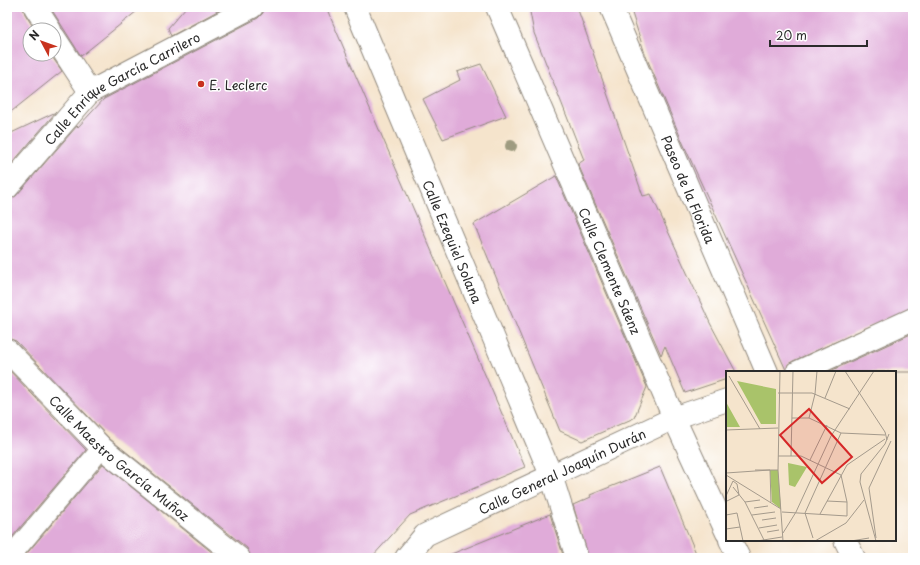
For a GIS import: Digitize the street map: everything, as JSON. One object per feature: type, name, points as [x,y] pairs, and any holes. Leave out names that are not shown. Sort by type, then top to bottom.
[{"type":"street","points":[[35,7],[45,22]]},
{"type":"street","name":"Calle Enrique García Carrilero","points":[[7,188],[90,92],[252,7]]},
{"type":"street","name":"Calle Ezequiel Solana","points":[[355,7],[551,475],[577,558]]},
{"type":"street","name":"Calle Clemente Sáenz","points":[[497,7],[674,418],[726,531]]},
{"type":"street","name":"Paseo de la Florida","points":[[611,7],[767,371]]},
{"type":"street","points":[[62,49],[90,92]]},
{"type":"street","points":[[800,371],[913,319]]},
{"type":"street","name":"Calle Maestro García Muñoz","points":[[7,350],[102,448],[239,558]]},
{"type":"street","name":"Calle General Joaquín Durán","points":[[406,558],[425,535],[674,418],[726,400]]},
{"type":"street","points":[[730,541],[739,558]]},
{"type":"street","points":[[846,541],[854,558]]},
{"type":"lane","points":[[9,558],[102,448]]},
{"type":"building","points":[[7,7],[23,7],[30,22],[22,22],[22,62],[56,62],[62,71],[7,115]]},
{"type":"building","points":[[50,7],[142,7],[81,56],[62,26],[62,22],[59,22]]},
{"type":"building","points":[[186,7],[225,7],[171,36],[168,28]]},
{"type":"building","points":[[264,7],[326,7],[525,467],[410,515],[371,558],[251,558],[247,548],[110,439],[16,341],[7,338],[7,200],[16,196],[77,126],[78,127],[104,99],[258,18],[263,13]]},
{"type":"building","points":[[529,7],[577,7],[643,196],[651,194],[710,323],[735,371],[726,371],[726,379],[685,393],[665,346],[661,355],[578,164],[584,160],[534,33]]},
{"type":"building","points":[[630,7],[913,7],[913,307],[793,361],[788,364],[786,370],[683,143],[645,54]]},
{"type":"building","points":[[481,64],[506,116],[443,139],[423,99],[460,80],[457,72]]},
{"type":"building","points":[[56,112],[7,169],[7,135]]},
{"type":"building","points":[[556,176],[647,387],[634,418],[582,441],[560,431],[474,224]]},
{"type":"building","points":[[913,333],[913,372],[830,371]]},
{"type":"building","points":[[7,368],[86,450],[7,543]]},
{"type":"building","points":[[103,464],[219,558],[23,558]]},
{"type":"building","points":[[660,467],[698,558],[589,558],[573,505],[591,497],[590,495]]},
{"type":"building","points":[[550,514],[564,558],[444,558],[444,557]]},
{"type":"place","name":"E. Leclerc","points":[[201,84]]}]
